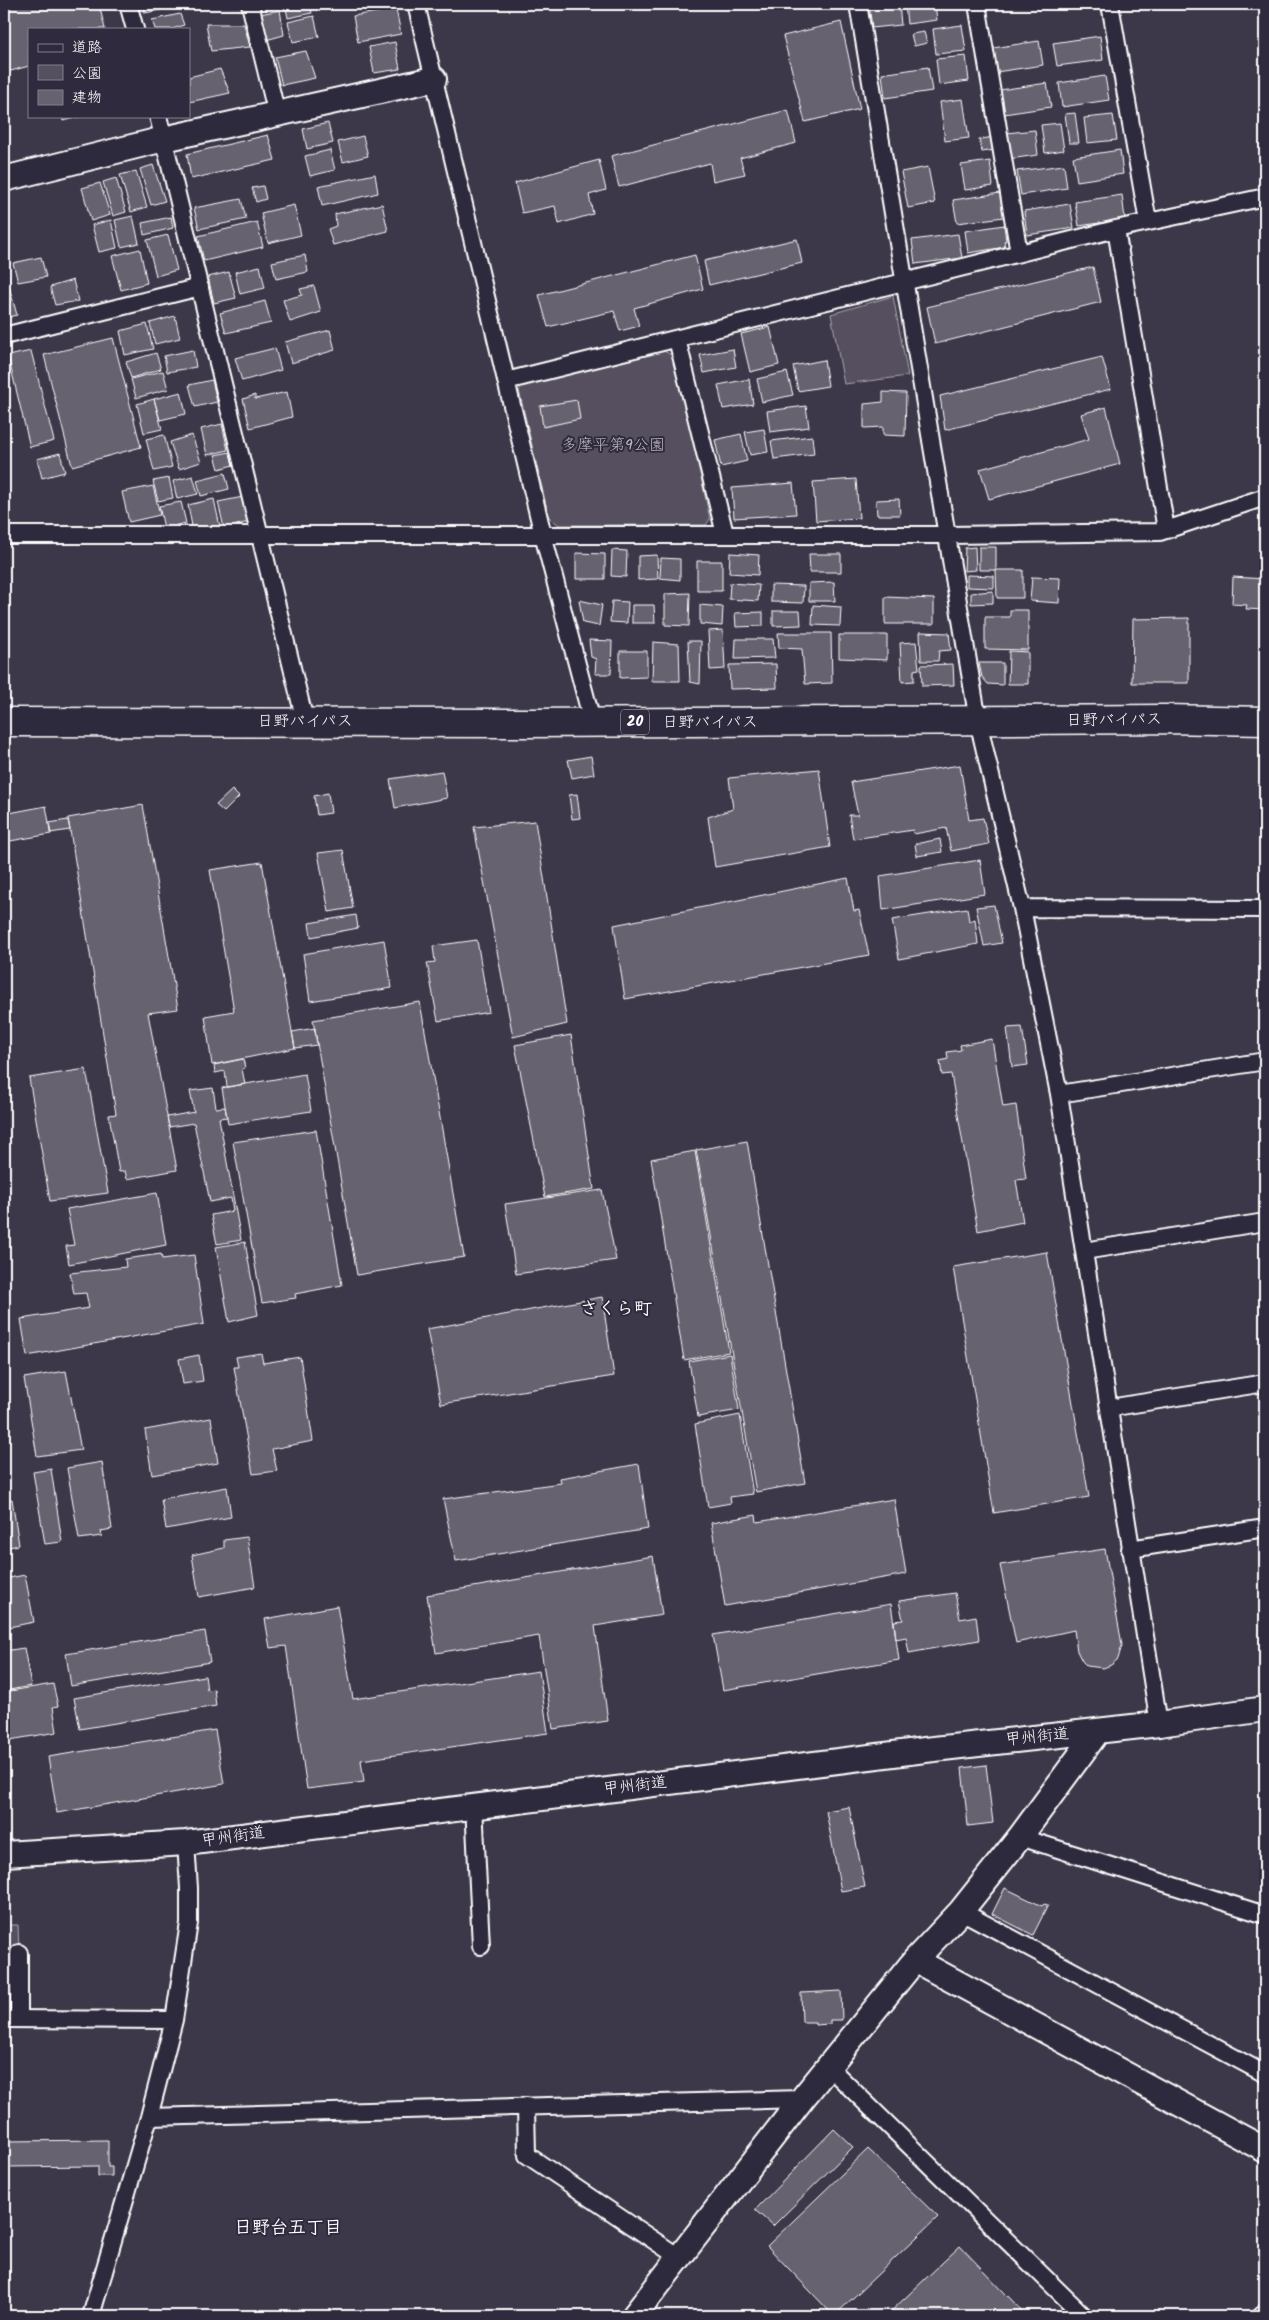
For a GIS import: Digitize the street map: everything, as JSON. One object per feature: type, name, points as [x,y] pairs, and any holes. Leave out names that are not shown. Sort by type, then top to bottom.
[{"type":"highway","name":"日野バイパス","points":[[4,722],[978,721],[1165,719],[1265,721]]},
{"type":"street","points":[[128,4],[134,28]]},
{"type":"street","points":[[250,4],[277,114]]},
{"type":"street","points":[[416,4],[543,535],[592,721]]},
{"type":"street","points":[[858,4],[978,721],[1022,908],[1059,1094],[1130,1549],[1160,1724]]},
{"type":"street","points":[[977,4],[1019,253]]},
{"type":"street","points":[[1110,4],[1148,222]]},
{"type":"street","points":[[4,179],[164,140],[434,79]]},
{"type":"street","points":[[158,118],[305,721]]},
{"type":"street","points":[[506,381],[1116,229],[1265,197]]},
{"type":"street","points":[[1116,229],[1166,530]]},
{"type":"street","points":[[4,336],[200,287]]},
{"type":"street","points":[[677,339],[725,534]]},
{"type":"street","points":[[4,535],[1073,534],[1166,530],[1265,497]]},
{"type":"street","points":[[1022,908],[1265,908]]},
{"type":"street","points":[[1059,1094],[1265,1061]]},
{"type":"street","points":[[1084,1251],[1265,1222]]},
{"type":"street","points":[[1109,1408],[1265,1383]]},
{"type":"street","points":[[1130,1549],[1265,1528]]},
{"type":"street","name":"甲州街道","points":[[4,1854],[186,1843],[474,1805],[1043,1736],[1160,1724],[1265,1709]]},
{"type":"street","points":[[634,2316],[802,2099],[915,1960],[961,1911],[1020,1837],[1098,1731]]},
{"type":"street","points":[[474,1805],[481,1946]]},
{"type":"street","points":[[1020,1837],[1265,1915]]},
{"type":"street","points":[[91,2316],[149,2117],[174,2020],[189,1923],[190,1888],[186,1843]]},
{"type":"street","points":[[961,1911],[1265,2074]]},
{"type":"street","points":[[19,1953],[11,2019],[174,2020]]},
{"type":"street","points":[[915,1960],[1265,2150]]},
{"type":"street","points":[[829,2067],[1084,2316]]},
{"type":"street","points":[[149,2117],[802,2099]]},
{"type":"street","points":[[526,2106],[527,2155],[680,2258]]},
{"type":"street","points":[[1260,2316],[1265,2312]]},
{"type":"green space","points":[[893,296],[908,376],[844,384],[831,314]]},
{"type":"green space","name":"多摩平第9公園","points":[[662,350],[675,357],[710,519],[706,525],[559,525],[549,517],[519,390],[526,383]]},
{"type":"green space","points":[[4,1925],[18,1925],[19,1951],[4,1951]]},
{"type":"building","points":[[4,4],[99,4],[105,28],[28,28],[28,66],[7,72],[9,81],[4,82]]},
{"type":"building","points":[[144,4],[169,4],[170,8],[145,13]]},
{"type":"building","points":[[285,4],[310,4],[312,13],[288,18]]},
{"type":"building","points":[[315,4],[332,4],[332,5],[317,10]]},
{"type":"building","points":[[869,4],[899,4],[901,25],[872,28]]},
{"type":"building","points":[[905,4],[935,4],[937,20],[907,24]]},
{"type":"building","points":[[396,9],[401,34],[358,42],[353,16]]},
{"type":"building","points":[[280,10],[284,35],[266,40],[260,14]]},
{"type":"building","points":[[180,14],[184,25],[175,28],[155,28],[152,20]]},
{"type":"building","points":[[314,16],[319,37],[293,42],[288,22]]},
{"type":"building","points":[[841,22],[860,109],[805,122],[783,36]]},
{"type":"building","points":[[206,24],[244,24],[250,47],[211,51]]},
{"type":"building","points":[[962,25],[966,51],[936,54],[933,29]]},
{"type":"building","points":[[924,32],[927,43],[914,46],[911,34]]},
{"type":"building","points":[[1100,36],[1103,60],[1057,66],[1053,43]]},
{"type":"building","points":[[1039,41],[1043,65],[996,72],[993,48]]},
{"type":"building","points":[[395,42],[400,69],[374,73],[369,47]]},
{"type":"building","points":[[306,51],[315,78],[282,85],[275,57]]},
{"type":"building","points":[[966,56],[969,81],[939,85],[936,59]]},
{"type":"building","points":[[928,67],[932,91],[885,98],[882,74]]},
{"type":"building","points":[[220,69],[230,93],[190,102],[190,77]]},
{"type":"building","points":[[1105,76],[1109,100],[1062,107],[1059,83]]},
{"type":"building","points":[[1047,83],[1051,107],[1004,114],[1000,90]]},
{"type":"building","points":[[963,99],[969,138],[945,141],[940,102]]},
{"type":"building","points":[[788,110],[796,143],[740,158],[745,174],[713,181],[710,163],[619,187],[611,156]]},
{"type":"building","points":[[1075,113],[1079,143],[1069,143],[1065,114]]},
{"type":"building","points":[[1113,115],[1117,140],[1087,143],[1084,118]]},
{"type":"building","points":[[62,118],[74,118],[63,121]]},
{"type":"building","points":[[328,123],[333,143],[307,149],[303,129]]},
{"type":"building","points":[[1060,123],[1064,150],[1045,153],[1041,125]]},
{"type":"building","points":[[1035,130],[1038,155],[1009,159],[1006,133]]},
{"type":"building","points":[[268,135],[275,160],[191,179],[187,154]]},
{"type":"building","points":[[363,136],[368,156],[343,162],[338,142]]},
{"type":"building","points":[[992,137],[995,150],[982,152],[979,140]]},
{"type":"building","points":[[330,150],[335,170],[310,176],[305,156]]},
{"type":"building","points":[[1120,150],[1123,174],[1077,181],[1073,157]]},
{"type":"building","points":[[599,160],[606,190],[589,195],[593,214],[559,224],[555,206],[522,213],[515,183]]},
{"type":"building","points":[[990,161],[993,186],[965,190],[961,165]]},
{"type":"building","points":[[153,165],[165,201],[151,205],[140,169]]},
{"type":"building","points":[[1064,165],[1067,188],[1021,195],[1017,171]]},
{"type":"building","points":[[928,167],[935,203],[908,208],[901,172]]},
{"type":"building","points":[[136,171],[147,207],[131,212],[120,175]]},
{"type":"building","points":[[375,174],[378,193],[322,206],[318,186]]},
{"type":"building","points":[[116,178],[126,212],[113,216],[103,182]]},
{"type":"building","points":[[100,183],[110,215],[91,221],[82,188]]},
{"type":"building","points":[[263,186],[266,199],[256,202],[252,188]]},
{"type":"building","points":[[1000,193],[1004,217],[957,223],[953,200]]},
{"type":"building","points":[[1122,195],[1125,219],[1079,226],[1075,202]]},
{"type":"building","points":[[241,199],[246,219],[199,229],[194,208]]},
{"type":"building","points":[[382,204],[388,231],[333,245],[328,229],[336,226],[335,214]]},
{"type":"building","points":[[1070,204],[1074,228],[1027,235],[1024,211]]},
{"type":"building","points":[[294,205],[301,235],[268,243],[261,213]]},
{"type":"building","points":[[133,216],[139,243],[121,247],[115,220]]},
{"type":"building","points":[[171,217],[173,228],[144,235],[142,223]]},
{"type":"building","points":[[111,220],[117,248],[99,252],[92,225]]},
{"type":"building","points":[[257,222],[263,247],[204,261],[198,236]]},
{"type":"building","points":[[1004,225],[1005,247],[968,253],[965,231]]},
{"type":"building","points":[[958,234],[962,258],[915,264],[912,240]]},
{"type":"building","points":[[168,235],[177,270],[156,276],[147,240]]},
{"type":"building","points":[[797,239],[802,263],[709,285],[704,261]]},
{"type":"building","points":[[140,249],[147,283],[121,290],[112,256]]},
{"type":"building","points":[[305,255],[308,272],[276,279],[272,262]]},
{"type":"building","points":[[695,255],[703,289],[634,308],[639,326],[620,331],[614,311],[548,327],[539,295]]},
{"type":"building","points":[[41,257],[46,277],[18,282],[13,263]]},
{"type":"building","points":[[260,266],[265,288],[240,294],[235,272]]},
{"type":"building","points":[[1093,267],[1101,302],[935,344],[927,307]]},
{"type":"building","points":[[4,272],[17,315],[4,318]]},
{"type":"building","points":[[229,272],[236,298],[214,303],[208,277]]},
{"type":"building","points":[[73,280],[78,301],[55,305],[50,287]]},
{"type":"building","points":[[314,286],[321,312],[290,322],[283,300],[302,295],[300,289]]},
{"type":"building","points":[[265,301],[271,323],[226,333],[220,313]]},
{"type":"building","points":[[175,316],[180,338],[155,344],[150,323]]},
{"type":"building","points":[[147,324],[153,349],[125,355],[120,331]]},
{"type":"building","points":[[770,327],[779,365],[750,372],[741,334]]},
{"type":"building","points":[[330,330],[335,350],[291,363],[285,342]]},
{"type":"building","points":[[113,338],[141,447],[72,466],[44,355]]},
{"type":"building","points":[[275,348],[281,370],[242,381],[235,358]]},
{"type":"building","points":[[733,349],[736,367],[704,373],[700,355]]},
{"type":"building","points":[[193,350],[196,367],[167,372],[164,356]]},
{"type":"building","points":[[31,351],[54,441],[30,447],[8,356]]},
{"type":"building","points":[[156,353],[161,369],[131,378],[126,362]]},
{"type":"building","points":[[1102,357],[1111,389],[945,430],[940,396]]},
{"type":"building","points":[[824,360],[828,386],[798,391],[793,366]]},
{"type":"building","points":[[163,371],[168,389],[136,398],[131,379]]},
{"type":"building","points":[[787,372],[793,395],[762,402],[757,379]]},
{"type":"building","points":[[749,379],[753,404],[723,409],[718,385]]},
{"type":"building","points":[[212,380],[217,402],[195,407],[189,385]]},
{"type":"building","points":[[181,392],[186,414],[160,420],[154,399]]},
{"type":"building","points":[[287,392],[292,417],[250,428],[243,399],[255,395],[255,399]]},
{"type":"building","points":[[883,392],[906,393],[905,436],[883,435],[883,427],[864,428],[864,404],[883,402]]},
{"type":"building","points":[[154,399],[162,429],[144,433],[137,404]]},
{"type":"building","points":[[577,400],[580,419],[543,427],[540,406]]},
{"type":"building","points":[[806,406],[809,427],[770,432],[767,411]]},
{"type":"building","points":[[1106,407],[1120,464],[989,499],[980,469],[1089,439],[1081,414]]},
{"type":"building","points":[[222,424],[228,450],[207,455],[201,429]]},
{"type":"building","points":[[764,429],[768,452],[750,455],[745,432]]},
{"type":"building","points":[[741,434],[747,461],[721,467],[715,440]]},
{"type":"building","points":[[164,435],[172,467],[154,471],[146,439]]},
{"type":"building","points":[[192,435],[201,462],[179,469],[170,442]]},
{"type":"building","points":[[812,436],[814,454],[774,459],[771,441]]},
{"type":"building","points":[[230,452],[233,465],[219,469],[215,455]]},
{"type":"building","points":[[60,453],[65,472],[42,478],[37,459]]},
{"type":"building","points":[[225,473],[229,489],[201,496],[197,480]]},
{"type":"building","points":[[193,476],[198,494],[177,499],[173,481]]},
{"type":"building","points":[[169,478],[173,498],[158,501],[153,481]]},
{"type":"building","points":[[856,479],[859,518],[816,521],[813,482]]},
{"type":"building","points":[[793,483],[796,514],[734,518],[732,488]]},
{"type":"building","points":[[153,486],[160,515],[129,522],[122,492]]},
{"type":"building","points":[[243,497],[249,522],[224,528],[218,502]]},
{"type":"building","points":[[214,499],[220,527],[192,526],[188,505]]},
{"type":"building","points":[[899,499],[900,515],[877,515],[876,500]]},
{"type":"building","points":[[181,502],[186,523],[164,528],[159,506]]},
{"type":"building","points":[[975,547],[976,570],[964,571],[965,548]]},
{"type":"building","points":[[979,547],[996,547],[996,570],[979,570]]},
{"type":"building","points":[[612,550],[627,551],[626,577],[611,576]]},
{"type":"building","points":[[576,553],[605,554],[605,579],[576,579]]},
{"type":"building","points":[[730,553],[759,555],[758,575],[729,573]]},
{"type":"building","points":[[809,554],[841,554],[841,572],[810,572]]},
{"type":"building","points":[[657,555],[658,579],[638,580],[638,556]]},
{"type":"building","points":[[661,558],[680,559],[680,580],[660,578]]},
{"type":"building","points":[[697,561],[722,561],[722,591],[697,591]]},
{"type":"building","points":[[996,570],[1023,570],[1023,598],[997,598]]},
{"type":"building","points":[[967,575],[994,576],[994,588],[967,587]]},
{"type":"building","points":[[1032,577],[1060,578],[1059,603],[1030,601]]},
{"type":"building","points":[[1233,577],[1265,579],[1265,610],[1246,609],[1247,605],[1232,604]]},
{"type":"building","points":[[834,582],[835,601],[809,601],[809,583]]},
{"type":"building","points":[[730,583],[759,585],[758,601],[729,599]]},
{"type":"building","points":[[771,585],[804,586],[803,603],[771,602]]},
{"type":"building","points":[[993,591],[993,603],[971,604],[971,593]]},
{"type":"building","points":[[690,593],[689,626],[665,625],[665,594]]},
{"type":"building","points":[[885,597],[934,599],[934,624],[885,624]]},
{"type":"building","points":[[579,600],[602,605],[599,626],[583,623]]},
{"type":"building","points":[[612,601],[628,602],[627,623],[610,622]]},
{"type":"building","points":[[632,605],[654,605],[655,623],[632,623]]},
{"type":"building","points":[[700,605],[723,607],[722,626],[700,624]]},
{"type":"building","points":[[813,605],[841,607],[840,626],[812,625]]},
{"type":"building","points":[[1010,610],[1028,610],[1028,650],[985,649],[985,617],[1010,617]]},
{"type":"building","points":[[773,611],[800,611],[801,625],[773,626]]},
{"type":"building","points":[[763,612],[763,626],[736,627],[735,613]]},
{"type":"building","points":[[1189,618],[1189,683],[1132,683],[1133,619]]},
{"type":"building","points":[[723,630],[725,669],[710,670],[708,631]]},
{"type":"building","points":[[920,632],[949,633],[951,650],[939,651],[938,661],[921,661]]},
{"type":"building","points":[[778,633],[831,633],[832,683],[805,684],[802,649],[779,648]]},
{"type":"building","points":[[839,635],[887,635],[887,660],[839,658]]},
{"type":"building","points":[[736,639],[773,639],[775,658],[735,659]]},
{"type":"building","points":[[589,640],[612,641],[611,674],[595,674],[596,659],[591,657]]},
{"type":"building","points":[[688,641],[701,641],[700,684],[690,682]]},
{"type":"building","points":[[653,642],[679,644],[680,681],[652,681]]},
{"type":"building","points":[[916,642],[919,669],[914,670],[914,681],[902,682],[900,643]]},
{"type":"building","points":[[620,651],[647,651],[647,677],[620,678]]},
{"type":"building","points":[[1009,651],[1028,652],[1028,684],[1008,684]]},
{"type":"building","points":[[979,663],[1003,663],[1003,685],[988,684],[982,677]]},
{"type":"building","points":[[776,664],[777,688],[730,689],[729,665]]},
{"type":"building","points":[[953,664],[954,685],[922,686],[921,665]]},
{"type":"building","points":[[591,756],[594,774],[572,778],[568,760]]},
{"type":"building","points":[[960,765],[969,820],[983,818],[989,844],[951,851],[946,828],[914,834],[913,830],[853,839],[849,815],[858,815],[851,782]]},
{"type":"building","points":[[819,769],[830,847],[715,867],[708,817],[733,809],[729,778]]},
{"type":"building","points":[[442,771],[447,798],[395,808],[390,779]]},
{"type":"building","points":[[232,790],[239,797],[224,812],[216,805]]},
{"type":"building","points":[[328,793],[331,813],[317,815],[314,796]]},
{"type":"building","points":[[577,794],[580,818],[572,819],[569,795]]},
{"type":"building","points":[[143,805],[178,1009],[148,1013],[177,1170],[127,1179],[125,1171],[119,1172],[109,1115],[116,1114],[68,818]]},
{"type":"building","points":[[46,806],[51,834],[4,842],[4,814]]},
{"type":"building","points":[[68,820],[70,830],[50,833],[49,823]]},
{"type":"building","points":[[535,821],[567,1024],[513,1037],[474,827]]},
{"type":"building","points":[[940,839],[942,852],[917,856],[915,844]]},
{"type":"building","points":[[343,850],[353,908],[329,912],[318,853]]},
{"type":"building","points":[[980,860],[985,894],[883,910],[880,876]]},
{"type":"building","points":[[262,862],[295,1048],[212,1065],[205,1016],[234,1011],[210,870]]},
{"type":"building","points":[[848,878],[854,911],[859,910],[869,955],[625,999],[614,925]]},
{"type":"building","points":[[994,905],[1002,943],[984,946],[976,907]]},
{"type":"building","points":[[967,908],[969,921],[975,919],[978,944],[899,959],[892,920]]},
{"type":"building","points":[[356,915],[358,928],[311,937],[309,923]]},
{"type":"building","points":[[384,940],[392,988],[310,1001],[303,954]]},
{"type":"building","points":[[477,940],[489,1012],[438,1021],[427,963],[435,962],[433,946]]},
{"type":"building","points":[[420,1002],[464,1257],[357,1275],[313,1020]]},
{"type":"building","points":[[1022,1027],[1028,1065],[1012,1067],[1007,1028]]},
{"type":"building","points":[[315,1028],[317,1045],[295,1048],[292,1032]]},
{"type":"building","points":[[571,1035],[594,1189],[545,1197],[515,1045]]},
{"type":"building","points":[[992,1039],[1003,1107],[1016,1105],[1026,1179],[1016,1180],[1023,1222],[978,1231],[951,1074],[942,1075],[940,1061],[948,1059],[947,1052],[961,1050],[960,1045]]},
{"type":"building","points":[[243,1059],[245,1068],[242,1069],[245,1084],[227,1087],[225,1071],[215,1073],[214,1065]]},
{"type":"building","points":[[86,1069],[108,1193],[50,1201],[29,1078]]},
{"type":"building","points":[[305,1074],[311,1111],[228,1124],[222,1088]]},
{"type":"building","points":[[213,1088],[216,1108],[225,1107],[227,1117],[219,1118],[241,1240],[217,1244],[211,1215],[233,1211],[231,1198],[210,1202],[194,1123],[169,1127],[167,1117],[194,1112],[190,1091]]},
{"type":"building","points":[[316,1130],[342,1285],[295,1294],[296,1298],[262,1303],[233,1142]]},
{"type":"building","points":[[747,1141],[805,1483],[756,1492],[696,1150]]},
{"type":"building","points":[[695,1151],[729,1352],[684,1360],[651,1159]]},
{"type":"building","points":[[602,1190],[616,1260],[516,1274],[505,1204]]},
{"type":"building","points":[[157,1193],[166,1245],[69,1264],[66,1246],[74,1245],[67,1209]]},
{"type":"building","points":[[245,1242],[258,1315],[229,1322],[216,1247]]},
{"type":"building","points":[[1047,1252],[1089,1497],[994,1513],[953,1267]]},
{"type":"building","points":[[161,1254],[162,1259],[194,1255],[204,1324],[27,1356],[21,1319],[89,1308],[86,1293],[74,1294],[70,1273],[126,1267],[125,1259]]},
{"type":"building","points":[[602,1297],[614,1376],[441,1404],[427,1329]]},
{"type":"building","points":[[261,1353],[263,1363],[300,1357],[313,1441],[272,1449],[277,1471],[253,1474],[234,1367],[238,1367],[236,1357]]},
{"type":"building","points":[[730,1354],[739,1410],[698,1417],[689,1361]]},
{"type":"building","points":[[199,1355],[203,1381],[183,1384],[179,1359]]},
{"type":"building","points":[[66,1371],[81,1450],[37,1456],[24,1378]]},
{"type":"building","points":[[740,1415],[753,1494],[730,1497],[731,1503],[708,1507],[695,1424]]},
{"type":"building","points":[[211,1418],[218,1463],[152,1475],[145,1430]]},
{"type":"building","points":[[102,1462],[112,1529],[101,1531],[102,1536],[79,1539],[67,1468]]},
{"type":"building","points":[[639,1464],[648,1529],[456,1561],[443,1499],[561,1483],[560,1478]]},
{"type":"building","points":[[51,1469],[62,1542],[45,1544],[33,1472]]},
{"type":"building","points":[[227,1487],[231,1517],[166,1529],[161,1499]]},
{"type":"building","points":[[12,1499],[19,1545],[4,1548],[4,1501]]},
{"type":"building","points":[[894,1499],[906,1574],[725,1606],[711,1523],[756,1515],[757,1522]]},
{"type":"building","points":[[247,1537],[255,1587],[199,1597],[192,1555],[224,1548],[224,1540]]},
{"type":"building","points":[[1105,1549],[1122,1645],[1118,1659],[1111,1665],[1103,1668],[1087,1666],[1077,1651],[1074,1630],[1016,1643],[1000,1565]]},
{"type":"building","points":[[653,1556],[662,1615],[595,1626],[608,1721],[553,1729],[539,1636],[436,1653],[427,1595]]},
{"type":"building","points":[[25,1575],[34,1622],[4,1628],[4,1579]]},
{"type":"building","points":[[955,1593],[960,1619],[976,1616],[979,1640],[909,1653],[906,1637],[896,1639],[894,1621],[903,1620],[899,1601]]},
{"type":"building","points":[[891,1604],[899,1660],[723,1690],[713,1635]]},
{"type":"building","points":[[337,1606],[353,1699],[539,1671],[548,1733],[361,1760],[364,1782],[307,1789],[286,1646],[270,1648],[265,1619]]},
{"type":"building","points":[[205,1631],[210,1662],[71,1686],[66,1654]]},
{"type":"building","points":[[24,1648],[31,1686],[4,1691],[4,1651]]},
{"type":"building","points":[[205,1676],[207,1690],[214,1689],[216,1706],[80,1729],[74,1698]]},
{"type":"building","points":[[53,1684],[58,1706],[53,1707],[57,1732],[4,1741],[4,1692]]},
{"type":"building","points":[[215,1730],[224,1784],[57,1813],[48,1757]]},
{"type":"building","points":[[986,1765],[993,1823],[968,1826],[962,1768]]},
{"type":"building","points":[[849,1807],[865,1887],[841,1891],[826,1811]]},
{"type":"building","points":[[1005,1888],[1042,1906],[1044,1904],[1048,1905],[1033,1935],[992,1914]]},
{"type":"building","points":[[841,1991],[842,2020],[830,2020],[830,2024],[815,2025],[815,2022],[802,2022],[801,1993]]},
{"type":"building","points":[[834,2129],[853,2147],[773,2226],[755,2210]]},
{"type":"building","points":[[108,2140],[108,2167],[112,2167],[112,2176],[98,2176],[98,2166],[4,2167],[4,2141]]},
{"type":"building","points":[[868,2149],[938,2217],[834,2316],[767,2246]]},
{"type":"building","points":[[960,2246],[1027,2316],[886,2316]]},
{"type":"district","name":"さくら町","points":[[616,1309]]},
{"type":"district","name":"日野台五丁目","points":[[288,2228]]}]
